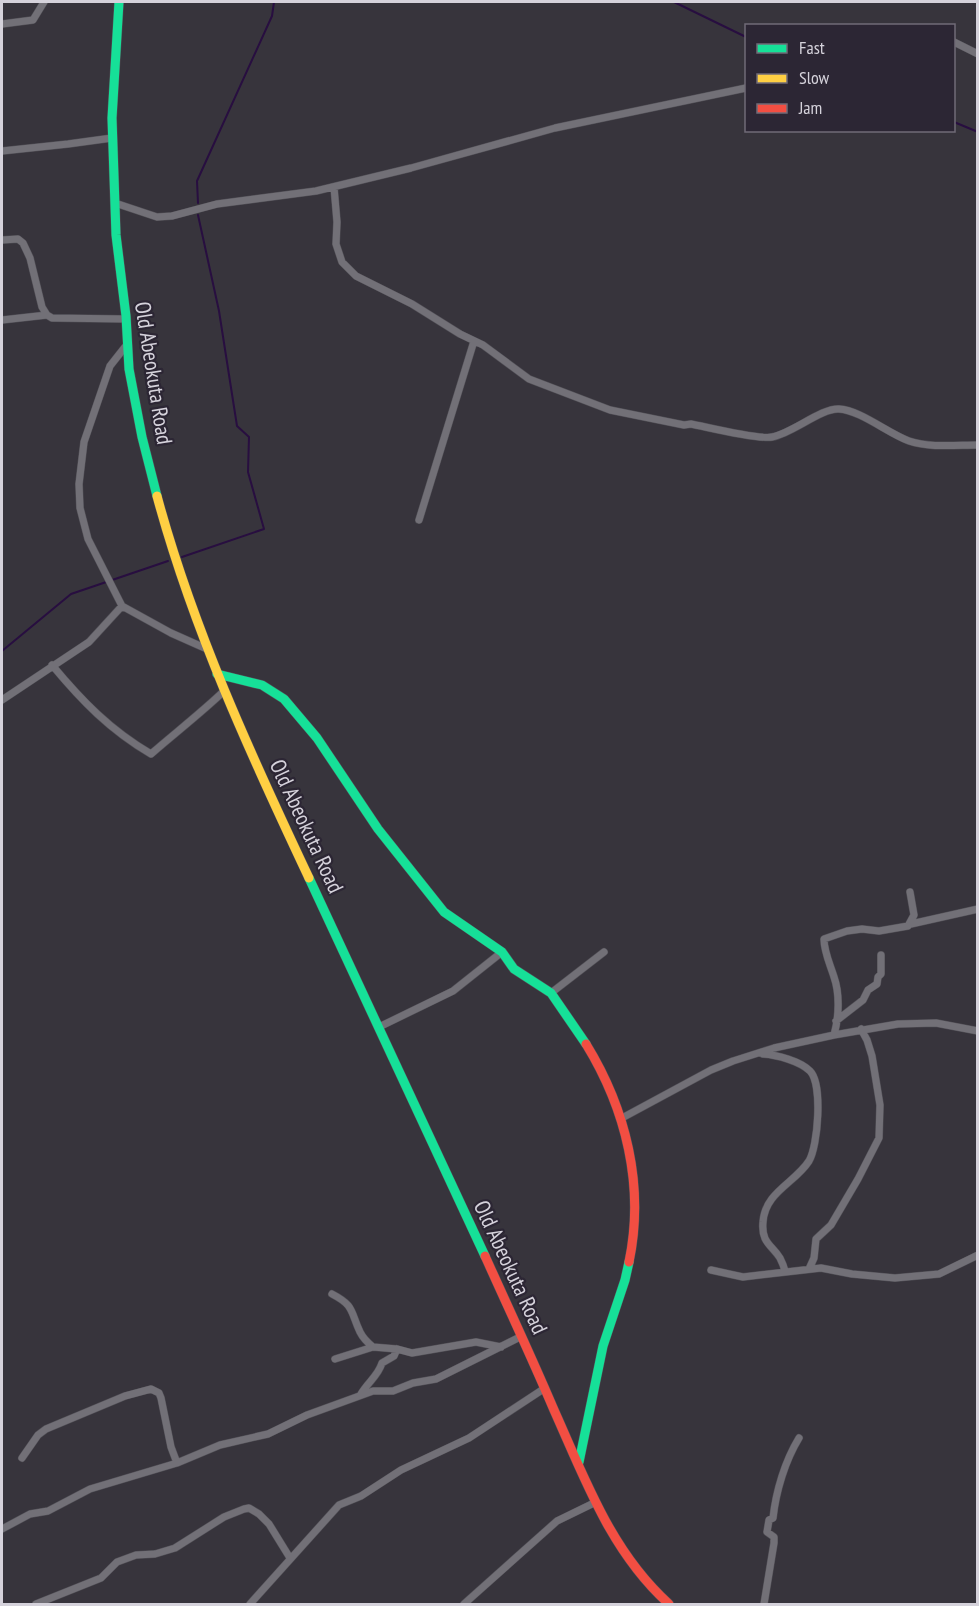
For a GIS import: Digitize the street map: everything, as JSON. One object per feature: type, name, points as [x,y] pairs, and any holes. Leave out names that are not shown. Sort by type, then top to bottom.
[{"type":"main road","name":"Old Abeokuta Road","points":[[119,2],[114,49],[112,138],[119,274],[126,319],[126,345],[140,425],[165,528],[180,576],[224,691],[522,1336],[596,1502],[628,1562],[646,1585],[669,1605]]},
{"type":"main road","points":[[217,674],[262,685],[284,699],[317,738],[378,829],[444,912],[502,952],[514,969],[550,993],[601,1068],[622,1118],[634,1177],[634,1238],[625,1280],[603,1346],[579,1462]]},
{"type":"street","points":[[2,24],[33,20],[44,2]]},
{"type":"street","points":[[955,42],[978,54]]},
{"type":"street","points":[[115,203],[157,217],[172,216],[217,204],[316,191],[411,168],[555,128],[745,88]]},
{"type":"street","points":[[2,151],[112,138]]},
{"type":"street","points":[[334,187],[337,210],[336,244],[342,262],[356,276],[412,304],[483,345],[529,379],[610,410],[684,425],[691,424],[769,438],[787,433],[827,411],[839,409],[860,416],[910,441],[928,444],[978,445]]},
{"type":"street","points":[[2,240],[18,239],[27,248],[42,307],[47,315],[52,318],[66,319],[126,319]]},
{"type":"street","points":[[2,320],[47,315]]},
{"type":"street","points":[[418,520],[474,341]]},
{"type":"street","points":[[126,345],[110,366],[84,442],[79,484],[80,508],[88,539],[122,606],[207,650]]},
{"type":"street","points":[[2,700],[88,642],[122,606]]},
{"type":"street","points":[[52,665],[84,704],[125,739],[151,754],[224,691]]},
{"type":"street","points":[[910,892],[914,915],[911,924]]},
{"type":"street","points":[[834,1035],[838,1000],[837,985],[826,956],[824,939],[847,931],[862,929],[879,931],[899,929],[911,924],[978,909]]},
{"type":"street","points":[[379,1027],[453,991],[502,952]]},
{"type":"street","points":[[550,993],[604,952]]},
{"type":"street","points":[[836,1021],[863,1000],[868,990],[877,984],[881,974],[881,956]]},
{"type":"street","points":[[622,1118],[711,1070],[758,1053],[861,1029],[898,1024],[936,1023],[978,1031]]},
{"type":"street","points":[[809,1269],[814,1258],[816,1239],[831,1225],[879,1138],[880,1105],[872,1056],[861,1029]]},
{"type":"street","points":[[758,1053],[775,1055],[811,1072],[818,1093],[818,1118],[810,1160],[771,1198],[763,1222],[769,1247],[780,1257],[785,1271]]},
{"type":"street","points":[[711,1270],[743,1277],[821,1268],[852,1275],[895,1278],[932,1276],[943,1273],[978,1255]]},
{"type":"street","points":[[332,1294],[342,1299],[353,1310],[360,1334],[373,1347]]},
{"type":"street","points":[[2,1529],[30,1514],[48,1511],[90,1490],[177,1463],[220,1445],[268,1434],[307,1414],[360,1395],[372,1391],[393,1391],[413,1383],[436,1379],[522,1336]]},
{"type":"street","points":[[335,1359],[373,1347],[412,1353],[476,1342],[501,1347]]},
{"type":"street","points":[[360,1395],[378,1374],[382,1363],[394,1356],[397,1349]]},
{"type":"street","points":[[250,1605],[339,1505],[360,1496],[401,1470],[469,1438],[545,1388]]},
{"type":"street","points":[[22,1458],[38,1435],[46,1429],[125,1396],[151,1389],[159,1393],[164,1404],[165,1422],[177,1463]]},
{"type":"street","points":[[764,1605],[774,1543],[774,1537],[767,1532],[769,1520],[773,1518],[778,1491],[799,1438]]},
{"type":"street","points":[[464,1605],[557,1521],[596,1502]]},
{"type":"street","points":[[36,1605],[101,1578],[117,1562],[136,1555],[155,1554],[175,1548],[224,1517],[249,1508],[259,1514],[268,1524],[290,1558]]},
{"type":"waterway","points":[[198,203],[197,181],[272,16],[274,2]]},
{"type":"waterway","points":[[674,2],[745,37]]},
{"type":"waterway","points":[[955,122],[978,132]]},
{"type":"waterway","points":[[182,557],[264,529],[248,472],[249,437],[237,426],[219,311],[198,215]]},
{"type":"waterway","points":[[2,651],[71,594],[168,561]]},
{"type":"traffic: fast","points":[[119,2],[112,118],[116,235],[126,316],[129,369],[142,437],[157,496]]},
{"type":"traffic: fast","points":[[217,674],[262,685],[284,699],[317,738],[378,829],[444,912],[502,952],[514,969],[551,993],[586,1044]]},
{"type":"traffic: fast","points":[[309,878],[485,1256]]},
{"type":"traffic: fast","points":[[579,1462],[603,1346],[629,1262]]},
{"type":"traffic: slow","points":[[157,496],[171,545],[224,690],[309,878]]},
{"type":"traffic: jam","points":[[586,1044],[612,1095],[629,1149],[635,1205],[629,1262]]},
{"type":"traffic: jam","points":[[485,1256],[601,1513],[631,1561],[669,1604]]}]
